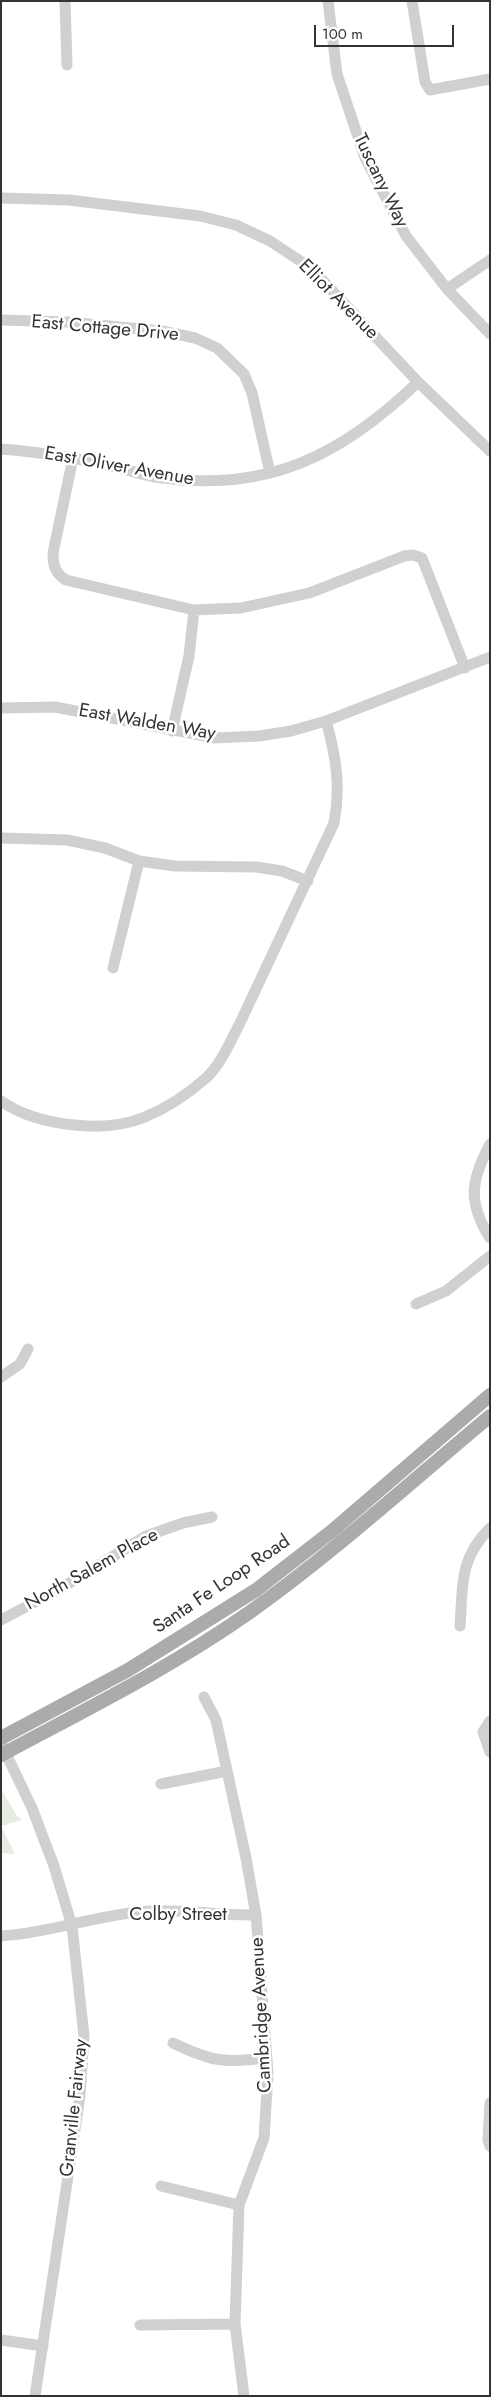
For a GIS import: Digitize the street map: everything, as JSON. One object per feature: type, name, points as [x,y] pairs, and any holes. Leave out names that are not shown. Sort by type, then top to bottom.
[{"type":"main road","name":"Santa Fe Loop Road","points":[[1,1738],[128,1670],[256,1590],[332,1531],[490,1396]]},
{"type":"main road","name":"Santa Fe Loop Road","points":[[3,1750],[180,1658],[249,1612],[307,1570],[490,1416]]},
{"type":"street","points":[[65,1],[67,65]]},
{"type":"street","name":"Tuscany Way","points":[[328,1],[337,74],[365,158],[406,236],[448,289],[490,334]]},
{"type":"street","points":[[412,1],[425,82],[430,90],[490,79]]},
{"type":"street","name":"Elliot Avenue","points":[[1,198],[69,200],[200,216],[236,225],[270,241],[311,268],[418,382],[490,451]]},
{"type":"street","points":[[448,289],[490,260]]},
{"type":"street","name":"East Cottage Drive","points":[[1,320],[68,322],[162,331],[195,338],[217,348],[244,374],[252,393],[270,473]]},
{"type":"street","name":"East Oliver Avenue","points":[[1,449],[74,458],[160,478],[201,481],[236,480],[304,463],[355,435],[389,410],[418,382]]},
{"type":"street","points":[[74,458],[53,566],[58,575],[66,580],[194,610],[241,608],[270,604],[309,593],[404,556],[413,555],[422,558],[465,668]]},
{"type":"street","points":[[172,731],[189,656],[194,610]]},
{"type":"street","name":"East Walden Way","points":[[1,708],[55,707],[216,738],[259,736],[291,731],[326,721],[490,657]]},
{"type":"street","points":[[1,1101],[37,1118],[74,1125],[103,1125],[144,1118],[180,1099],[207,1077],[223,1055],[334,823],[337,807],[338,770],[326,721]]},
{"type":"street","points":[[1,838],[67,840],[105,848],[140,861],[184,867],[256,867],[282,871],[308,880]]},
{"type":"street","points":[[113,968],[140,861]]},
{"type":"street","points":[[490,1144],[477,1170],[473,1195],[479,1222],[490,1238]]},
{"type":"street","points":[[416,1304],[446,1291],[490,1256]]},
{"type":"street","points":[[1,1377],[20,1364],[28,1349]]},
{"type":"street","name":"North Salem Place","points":[[1,1620],[58,1590],[146,1536],[182,1523],[212,1517]]},
{"type":"street","points":[[460,1626],[464,1572],[475,1543],[490,1528]]},
{"type":"street","name":"Cambridge Avenue","points":[[204,1697],[216,1720],[246,1858],[256,1915],[268,2073],[264,2138],[239,2204],[235,2324],[244,2396]]},
{"type":"street","points":[[489,1721],[484,1732],[490,1752]]},
{"type":"street","name":"Granville Fairway","points":[[3,1750],[32,1808],[54,1866],[72,1926],[84,2036],[80,2096],[36,2396]]},
{"type":"street","points":[[161,1784],[227,1771]]},
{"type":"street","name":"Colby Street","points":[[1,1936],[26,1935],[110,1916],[149,1911],[226,1916],[256,1915]]},
{"type":"street","points":[[173,2043],[202,2058],[232,2062],[267,2058]]},
{"type":"street","points":[[490,2103],[488,2140],[490,2146]]},
{"type":"street","points":[[161,2186],[239,2204]]},
{"type":"street","points":[[140,2324],[235,2324]]},
{"type":"street","points":[[1,2340],[43,2346]]},
{"type":"shaded area","points":[[1,1789],[17,1816],[22,1820],[1,1826]]},
{"type":"shaded area","points":[[1,1826],[15,1854],[1,1853]]}]
